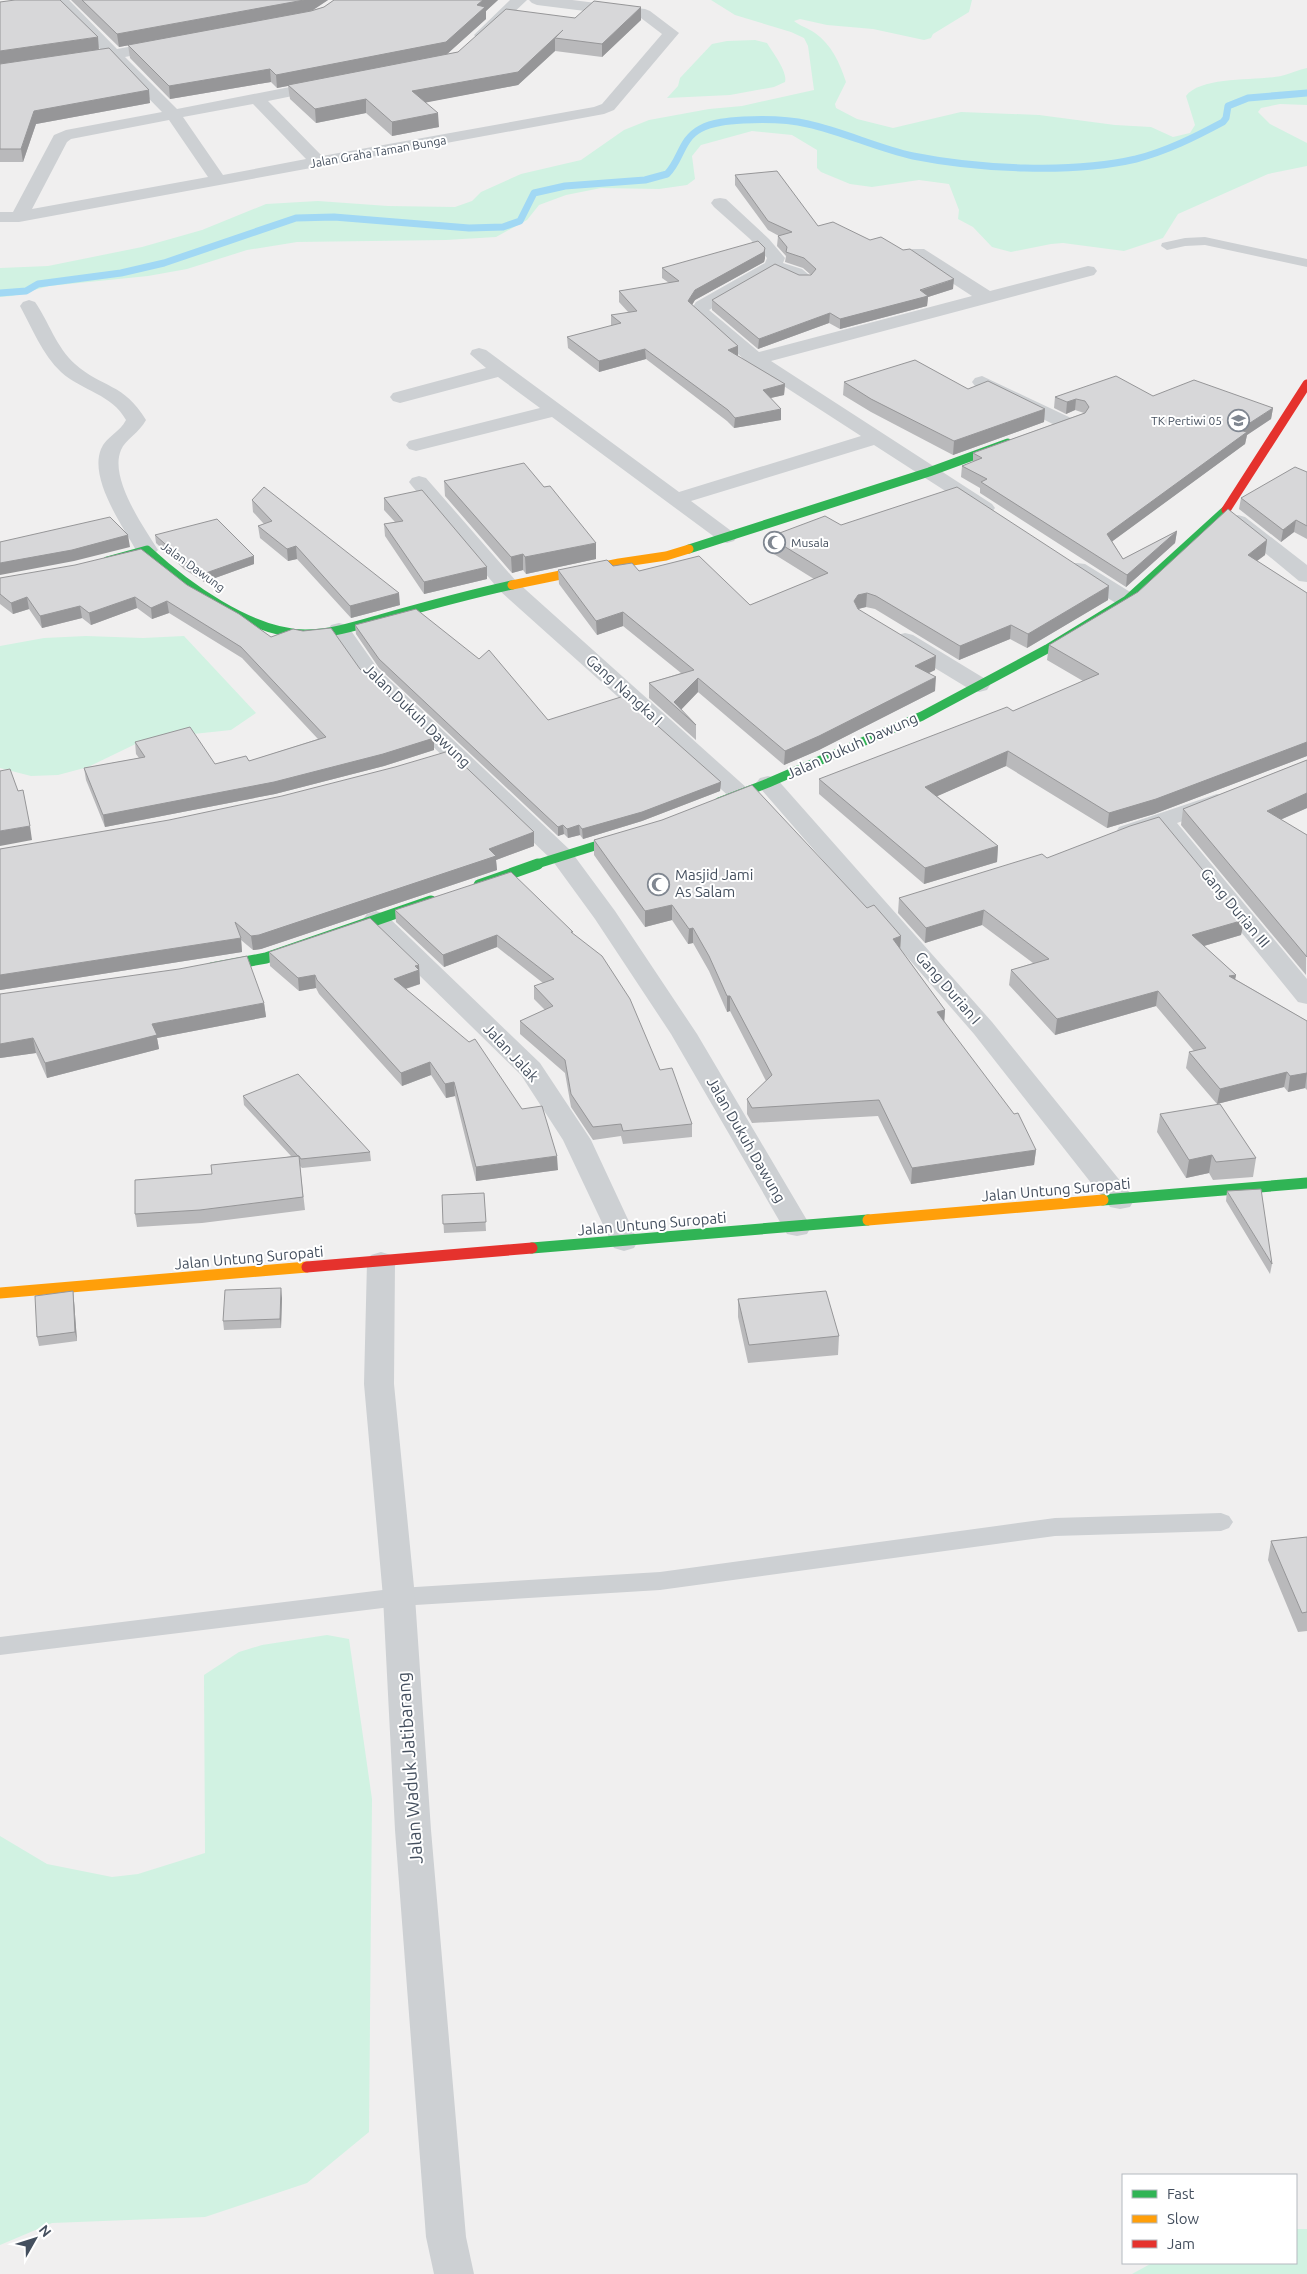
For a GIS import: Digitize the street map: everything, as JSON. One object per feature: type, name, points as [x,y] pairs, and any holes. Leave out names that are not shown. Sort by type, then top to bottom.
[{"type":"street","points":[[43,2],[61,0],[116,54],[172,113],[220,181]]},
{"type":"street","points":[[471,45],[519,0]]},
{"type":"street","name":"Jalan Graha Taman Bunga","points":[[537,0],[645,14]]},
{"type":"street","name":"Jalan Graha Taman Bunga","points":[[0,217],[19,217],[604,109],[672,33],[627,0]]},
{"type":"street","points":[[67,61],[182,42]]},
{"type":"street","points":[[19,217],[63,136],[70,133],[344,82]]},
{"type":"street","points":[[256,98],[319,162]]},
{"type":"street","points":[[720,203],[735,218],[763,240],[776,258],[773,266],[700,308],[702,314],[755,359],[1003,520]]},
{"type":"street","points":[[918,253],[986,297]]},
{"type":"street","points":[[773,266],[793,272],[805,279]]},
{"type":"street","points":[[755,359],[1088,271]]},
{"type":"street","points":[[29,306],[57,355],[69,369],[124,401],[132,410],[136,420],[133,427],[116,442],[110,451],[109,466],[116,496],[147,550]]},
{"type":"street","points":[[479,354],[727,537]]},
{"type":"street","points":[[400,397],[501,370]]},
{"type":"street","points":[[982,382],[1062,423]]},
{"type":"street","name":"Jalan Dukuh Dawung","points":[[709,806],[768,783],[922,716],[1047,649],[1127,600],[1226,511],[1307,384]]},
{"type":"street","points":[[416,445],[556,410]]},
{"type":"street","points":[[676,499],[876,438]]},
{"type":"street","points":[[340,630],[508,586],[619,563],[666,556],[929,472],[1019,439]]},
{"type":"street","points":[[420,482],[508,586]]},
{"type":"street","points":[[1226,511],[1307,575]]},
{"type":"street","name":"Jalan Dawung","points":[[95,564],[147,550],[197,590],[247,618],[272,628],[304,634],[340,630]]},
{"type":"street","points":[[1061,558],[1127,600]]},
{"type":"street","name":"Gang Nangka I","points":[[508,586],[740,794]]},
{"type":"street","name":"Jalan Dukuh Dawung","points":[[340,630],[370,674],[561,855],[606,916],[684,1034],[797,1227]]},
{"type":"street","points":[[890,631],[979,685]]},
{"type":"street","points":[[429,762],[455,753]]},
{"type":"street","name":"Gang Durian I","points":[[768,783],[983,1028],[1120,1200]]},
{"type":"street","points":[[1108,838],[1163,821],[1238,793]]},
{"type":"street","name":"Gang Durian III","points":[[1163,821],[1307,996]]},
{"type":"street","points":[[465,890],[512,875],[561,855],[643,831]]},
{"type":"street","points":[[199,970],[266,958],[446,896]]},
{"type":"street","points":[[877,908],[905,900]]},
{"type":"street","name":"Jalan Jalak","points":[[376,919],[531,1069],[577,1140],[624,1241]]},
{"type":"street","name":"Jalan Untung Suropati","points":[[0,1293],[1307,1184]]},
{"type":"street","name":"Jalan Waduk Jatibarang","points":[[381,1262],[379,1384],[399,1597],[431,2056],[446,2236],[454,2274]]},
{"type":"lane","points":[[1167,246],[1185,242],[1205,241],[1307,263]]},
{"type":"lane","points":[[0,1646],[399,1597],[660,1581],[1055,1528],[1221,1522]]},
{"type":"green space","points":[[711,0],[972,0],[969,12],[933,34],[931,38],[924,40],[873,29],[827,25],[800,19],[794,21],[821,37],[838,61],[846,82],[835,104],[836,108],[857,119],[893,128],[961,112],[1039,115],[1115,125],[1151,127],[1173,137],[1190,133],[1195,125],[1186,96],[1193,90],[1216,82],[1281,76],[1307,68],[1307,105],[1280,104],[1261,108],[1258,112],[1270,124],[1307,143],[1307,166],[1268,174],[1178,214],[1163,238],[1124,251],[1063,243],[1011,252],[992,247],[973,227],[958,219],[959,210],[949,184],[919,180],[872,187],[850,184],[821,172],[817,168],[817,150],[792,135],[752,131],[701,145],[692,156],[695,179],[687,185],[659,189],[601,188],[566,195],[539,205],[527,220],[496,237],[446,240],[297,242],[247,250],[187,269],[148,276],[49,286],[12,296],[0,297],[0,268],[48,266],[142,247],[202,230],[266,204],[318,201],[388,206],[455,207],[472,201],[481,192],[521,174],[581,160],[624,130],[649,120],[709,109],[742,106],[814,90],[808,46],[804,38],[791,32],[735,15]]},
{"type":"green space","points":[[755,40],[767,43],[782,68],[785,82],[774,87],[730,95],[667,98],[678,86],[680,78],[712,44],[727,41]]},
{"type":"green space","points":[[86,636],[143,638],[184,636],[256,713],[231,730],[146,739],[88,767],[58,775],[31,776],[0,768],[0,646],[44,638]]},
{"type":"green space","points":[[327,1635],[349,1639],[372,1799],[369,2132],[307,2183],[205,2217],[52,2223],[0,2245],[0,1836],[47,1864],[112,1877],[138,1874],[205,1853],[204,1675],[239,1652],[262,1645]]},
{"type":"green space","points":[[1297,2229],[1307,2229],[1307,2274],[1132,2274],[1150,2264],[1297,2264]]},
{"type":"building","points":[[60,0],[98,37],[0,51],[0,2]]},
{"type":"building","points":[[82,0],[304,0],[117,34]]},
{"type":"building","points":[[334,0],[483,0],[477,5],[485,7],[446,42],[276,75],[270,69],[169,86],[128,45],[311,11],[324,7]]},
{"type":"building","points":[[594,1],[641,7],[602,44],[555,38],[563,30],[518,72],[412,91],[438,113],[392,122],[366,99],[315,109],[288,85],[458,52],[506,9],[575,18]]},
{"type":"building","points":[[109,48],[149,90],[34,111],[21,149],[0,149],[0,64]]},
{"type":"building","points":[[777,171],[818,226],[833,222],[870,240],[881,237],[903,250],[910,249],[954,279],[920,290],[928,296],[840,319],[830,313],[759,339],[712,300],[775,264],[799,275],[811,275],[816,269],[804,258],[786,252],[787,247],[778,236],[792,232],[768,221],[735,175]]},
{"type":"building","points":[[758,241],[765,248],[764,252],[695,290],[688,301],[738,346],[728,350],[785,384],[763,390],[781,409],[735,418],[728,410],[645,349],[599,361],[567,337],[621,323],[611,315],[637,311],[619,291],[679,281],[662,268]]},
{"type":"building","points":[[915,360],[968,389],[988,381],[1045,409],[954,441],[871,399],[844,382]]},
{"type":"building","points":[[1116,376],[1153,396],[1194,380],[1273,408],[1239,430],[1247,432],[1107,534],[1123,559],[1177,531],[1127,575],[981,482],[987,479],[962,466],[982,458],[973,453],[1085,413],[1089,407],[1085,401],[1076,399],[1067,402],[1055,397]]},
{"type":"building","points":[[524,463],[544,487],[550,486],[596,543],[525,557],[523,554],[511,557],[444,481]]},
{"type":"building","points":[[1295,467],[1307,472],[1307,526],[1296,520],[1283,530],[1241,498]]},
{"type":"building","points":[[264,487],[399,593],[350,606],[296,546],[287,549],[258,526],[272,521],[252,500]]},
{"type":"building","points":[[957,487],[1109,586],[1028,634],[1011,625],[960,646],[876,596],[867,593],[858,595],[854,601],[858,609],[936,656],[915,666],[936,677],[785,751],[698,678],[674,702],[696,725],[649,683],[694,670],[623,612],[596,621],[558,570],[607,560],[613,566],[632,563],[639,571],[699,556],[750,605],[828,573],[769,537],[825,516],[841,525]]},
{"type":"building","points":[[422,490],[487,567],[424,582],[384,524],[403,521],[384,498]]},
{"type":"building","points":[[1228,509],[1267,540],[1248,555],[1307,593],[1307,742],[1156,799],[1109,813],[1008,751],[925,787],[998,846],[925,868],[819,779],[1007,707],[1013,711],[1099,674],[1049,645],[1138,592]]},
{"type":"building","points":[[110,517],[128,535],[72,550],[0,563],[0,542]]},
{"type":"building","points":[[217,519],[254,556],[203,574],[183,560],[155,535]]},
{"type":"building","points":[[141,549],[187,585],[239,614],[271,637],[293,629],[303,631],[331,628],[360,669],[434,738],[383,754],[274,782],[103,815],[84,768],[145,757],[135,742],[190,727],[215,764],[246,756],[249,761],[326,737],[241,647],[167,601],[151,608],[135,597],[89,613],[80,606],[40,616],[27,597],[11,603],[0,594],[0,578],[75,565]]},
{"type":"building","points":[[416,609],[479,659],[489,650],[548,720],[624,696],[721,782],[642,812],[582,829],[579,825],[567,829],[563,825],[558,827],[379,659],[355,625]]},
{"type":"building","points":[[449,751],[534,832],[489,849],[496,856],[259,935],[251,936],[235,922],[241,938],[0,975],[0,849],[169,820],[282,796]]},
{"type":"building","points":[[1307,760],[1307,793],[1267,811],[1307,835],[1307,957],[1183,809]]},
{"type":"building","points":[[10,769],[18,791],[23,790],[30,826],[0,831],[0,771]]},
{"type":"building","points":[[752,785],[867,908],[874,905],[901,936],[893,939],[945,1010],[937,1012],[1014,1114],[1018,1113],[1036,1150],[912,1168],[879,1100],[752,1108],[747,1099],[772,1075],[730,996],[727,996],[709,956],[693,928],[689,929],[672,905],[645,911],[594,840],[662,820]]},
{"type":"building","points":[[1159,817],[1244,920],[1192,935],[1236,975],[1229,976],[1307,1021],[1307,1073],[1290,1076],[1287,1072],[1220,1089],[1189,1052],[1206,1048],[1158,991],[1057,1019],[1011,970],[1049,959],[984,910],[926,928],[899,898],[1042,854],[1047,858],[1130,826]]},
{"type":"building","points":[[511,872],[573,932],[571,932],[602,956],[630,999],[660,1070],[672,1068],[692,1124],[623,1131],[621,1124],[593,1127],[571,1094],[565,1060],[520,1021],[553,1006],[534,986],[554,979],[497,935],[443,955],[395,910]]},
{"type":"building","points":[[370,918],[419,965],[415,966],[419,970],[394,979],[469,1042],[475,1039],[522,1109],[542,1106],[557,1156],[476,1167],[454,1082],[445,1084],[430,1062],[401,1073],[317,980],[315,975],[298,978],[269,952]]},
{"type":"building","points":[[247,956],[264,1003],[152,1024],[157,1035],[45,1063],[33,1038],[0,1044],[0,994],[179,969]]},
{"type":"building","points":[[298,1074],[370,1152],[301,1159],[243,1096]]},
{"type":"building","points":[[1220,1104],[1256,1158],[1216,1162],[1212,1155],[1189,1160],[1160,1114]]},
{"type":"building","points":[[299,1156],[303,1197],[200,1210],[135,1214],[135,1180],[212,1174],[211,1165]]},
{"type":"building","points":[[1261,1189],[1272,1264],[1227,1191]]},
{"type":"building","points":[[484,1193],[486,1222],[443,1224],[442,1195]]},
{"type":"building","points":[[281,1288],[280,1319],[223,1321],[225,1290]]},
{"type":"building","points":[[73,1291],[75,1332],[37,1337],[35,1296]]},
{"type":"building","points":[[826,1291],[839,1336],[749,1345],[738,1299]]},
{"type":"building","points":[[1307,1537],[1307,1612],[1302,1613],[1271,1541]]},
{"type":"waterway","points":[[0,293],[26,291],[38,284],[121,273],[164,263],[296,218],[334,217],[469,228],[503,227],[520,221],[534,193],[565,186],[645,180],[667,174],[694,133],[721,122],[744,120],[800,122],[835,131],[900,153],[966,164],[1025,168],[1083,167],[1136,159],[1170,148],[1223,122],[1226,118],[1228,106],[1248,98],[1307,93]]},
{"type":"traffic: fast","points":[[689,549],[929,472],[1008,443]]},
{"type":"traffic: fast","points":[[719,802],[768,783],[922,716],[1047,649],[1127,600],[1226,510]]},
{"type":"traffic: fast","points":[[107,561],[147,550],[161,563],[199,591],[243,617],[286,632],[305,634],[353,627],[512,585]]},
{"type":"traffic: fast","points":[[479,885],[561,855],[630,835]]},
{"type":"traffic: fast","points":[[212,968],[266,958],[431,901]]},
{"type":"traffic: fast","points":[[1103,1200],[1307,1183]]},
{"type":"traffic: fast","points":[[532,1248],[868,1220]]},
{"type":"traffic: slow","points":[[512,585],[619,563],[666,556],[689,549]]},
{"type":"traffic: slow","points":[[868,1220],[1103,1200]]},
{"type":"traffic: slow","points":[[0,1293],[307,1267]]},
{"type":"traffic: jam","points":[[1226,510],[1307,384]]},
{"type":"traffic: jam","points":[[307,1267],[532,1248]]},
{"type":"place","name":"TK Pertiwi 05","points":[[1238,421]]},
{"type":"place","name":"Musala","points":[[775,543]]},
{"type":"place","name":"Masjid Jami As Salam","points":[[659,884]]}]
